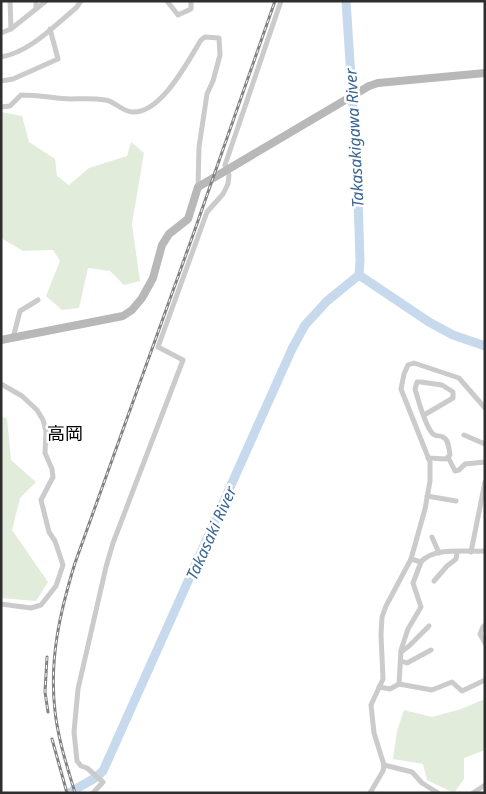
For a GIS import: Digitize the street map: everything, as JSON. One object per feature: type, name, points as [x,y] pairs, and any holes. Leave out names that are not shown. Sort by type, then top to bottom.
[{"type":"street","points":[[10,1],[11,29]]},
{"type":"street","points":[[36,1],[36,9]]},
{"type":"street","points":[[1,33],[11,29],[46,1]]},
{"type":"street","points":[[1,57],[18,52],[76,8],[81,1]]},
{"type":"street","points":[[168,1],[178,15],[191,9],[191,1]]},
{"type":"street","points":[[94,793],[102,782],[77,761],[74,732],[78,689],[106,567],[183,360],[158,347],[207,212],[223,194],[228,184],[229,175],[225,165],[281,1]]},
{"type":"street","points":[[1,81],[13,79],[58,59],[50,29]]},
{"type":"street","points":[[1,107],[10,106],[21,94],[69,99],[107,100],[124,110],[133,112],[142,110],[165,94],[177,79],[200,40],[205,37],[219,38],[220,55],[213,81],[207,94],[199,147],[198,187],[188,219],[169,234],[162,244],[153,278],[142,298],[132,310],[123,316],[1,340]]},
{"type":"street","points":[[198,187],[378,82],[485,73]]},
{"type":"street","points":[[13,339],[20,311],[38,300]]},
{"type":"street","points":[[370,793],[383,772],[384,765],[372,722],[372,706],[383,679],[382,617],[411,559],[430,477],[428,458],[401,389],[408,365],[419,364],[459,378],[485,408]]},
{"type":"street","points":[[424,415],[453,398],[453,392],[442,385],[417,382],[415,389],[424,415],[432,433],[443,437],[447,441],[450,455],[448,457],[454,471],[459,470],[465,464],[485,462]]},
{"type":"street","points":[[1,384],[22,396],[37,410],[43,420],[46,431],[45,453],[52,469],[53,477],[41,500],[49,532],[55,541],[62,565],[56,586],[41,605],[31,608],[1,604]]},
{"type":"street","points":[[464,435],[485,444]]},
{"type":"street","points":[[428,458],[446,459],[448,457]]},
{"type":"street","points":[[471,552],[485,482]]},
{"type":"street","points":[[427,496],[456,502]]},
{"type":"street","points":[[432,537],[439,553]]},
{"type":"street","points":[[400,684],[401,652],[408,629],[420,607],[413,583],[420,562],[424,558],[445,551],[485,551]]},
{"type":"street","points":[[434,581],[447,566],[456,560],[457,552]]},
{"type":"street","points":[[411,559],[420,562]]},
{"type":"street","points":[[485,625],[482,627],[480,634],[485,644]]},
{"type":"street","points":[[401,652],[429,626]]},
{"type":"street","points":[[401,661],[406,663],[431,650]]},
{"type":"street","points":[[379,687],[390,689],[400,684],[432,690],[452,682],[462,691],[485,680]]},
{"type":"street","points":[[384,765],[412,772],[422,784],[438,793]]},
{"type":"street","points":[[474,793],[485,786]]},
{"type":"green space","points":[[1,112],[22,116],[29,142],[55,159],[57,176],[69,185],[89,168],[127,156],[131,142],[144,153],[132,224],[140,281],[124,285],[110,271],[88,268],[79,308],[62,310],[46,296],[60,261],[53,250],[23,251],[1,238]]},
{"type":"green space","points":[[1,417],[7,418],[11,460],[36,482],[20,498],[12,530],[48,582],[36,601],[1,598]]},
{"type":"green space","points":[[485,699],[485,750],[464,758],[464,779],[454,793],[427,780],[423,764],[393,759],[397,731],[404,710],[432,717],[461,709]]},
{"type":"waterway","name":"Takasaki River","points":[[69,793],[95,778],[103,771],[292,349],[305,325],[327,301],[359,275],[357,169],[346,1]]},
{"type":"waterway","points":[[359,275],[429,322],[453,335],[485,346]]},
{"type":"railway","points":[[75,793],[58,732],[55,711],[53,673],[60,618],[75,563],[275,1]]},
{"type":"railway","points":[[47,657],[45,692],[48,712]]},
{"type":"railway","points":[[52,739],[67,793]]},
{"type":"district","name":"高岡","points":[[65,434]]},
{"type":"water label","name":"Takasakigawa River","points":[[354,138]]}]
